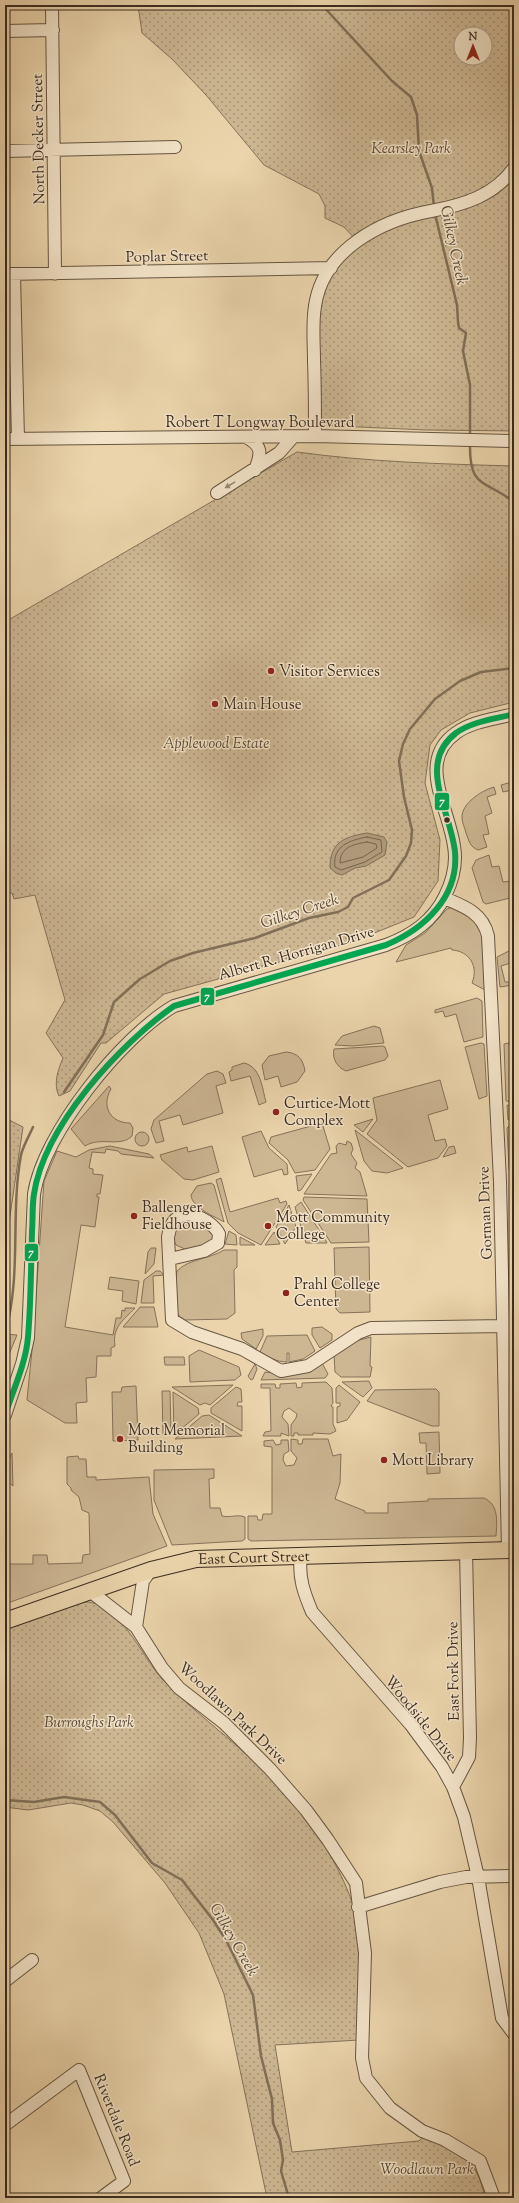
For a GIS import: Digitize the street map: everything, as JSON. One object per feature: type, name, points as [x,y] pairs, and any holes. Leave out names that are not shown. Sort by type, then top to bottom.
[{"type":"main road","name":"East Court Street","points":[[5,1621],[151,1570],[196,1559],[511,1550]]},
{"type":"street","name":"North Decker Street","points":[[52,5],[55,274]]},
{"type":"street","points":[[5,31],[53,30]]},
{"type":"street","points":[[5,151],[175,147]]},
{"type":"street","points":[[315,436],[315,306],[322,284],[331,268],[343,252],[356,240],[388,223],[412,215],[467,203],[487,194],[512,174]]},
{"type":"street","name":"Poplar Street","points":[[10,274],[331,268]]},
{"type":"street","points":[[10,274],[18,439]]},
{"type":"street","name":"Robert T Longway Boulevard","points":[[5,439],[315,436],[514,441]]},
{"type":"street","points":[[246,437],[257,444],[260,450],[255,470]]},
{"type":"street","points":[[217,493],[255,470],[279,453],[293,437]]},
{"type":"street","name":"Albert R. Horrigan Drive","points":[[5,1414],[22,1364],[28,1338],[34,1194],[38,1175],[52,1143],[101,1073],[154,1019],[174,1006],[398,940],[409,935],[429,920],[438,909],[444,898],[453,876],[455,856],[452,836],[436,776],[438,757],[450,738],[465,728],[514,714]]},
{"type":"street","name":"Gorman Drive","points":[[444,898],[474,912],[482,920],[488,936],[499,1145],[511,1550]]},
{"type":"street","points":[[170,1259],[204,1252],[218,1243],[219,1234],[214,1226],[196,1216],[186,1214],[175,1220],[169,1227],[168,1237],[172,1320],[192,1332],[242,1350],[281,1370],[308,1366],[358,1333],[371,1328],[504,1326]]},
{"type":"street","name":"East Fork Drive","points":[[453,1787],[468,1757],[470,1738],[466,1551]]},
{"type":"street","name":"Woodside Drive","points":[[301,1556],[300,1568],[302,1589],[312,1612],[411,1725],[442,1767],[453,1787],[464,1817],[478,1877],[502,2018],[514,2034]]},
{"type":"street","points":[[136,1628],[143,1581],[151,1570]]},
{"type":"street","name":"Woodlawn Park Drive","points":[[90,1591],[136,1628],[162,1668],[179,1688],[224,1723],[270,1768],[306,1810],[356,1883],[365,1953],[362,2058],[366,2078],[390,2108],[422,2132],[445,2140],[480,2161],[494,2198]]},
{"type":"street","points":[[358,1907],[440,1882],[478,1877],[514,1876]]},
{"type":"street","points":[[5,1980],[32,1960]]},
{"type":"street","name":"Riverdale Road","points":[[5,2125],[79,2070],[124,2181],[101,2198]]},
{"type":"green space","name":"Kearsley Park","points":[[138,5],[514,5],[514,431],[426,430],[315,425],[315,306],[331,268],[356,240],[344,227],[325,218],[325,206],[319,194],[264,165],[206,95],[172,59],[142,33]]},
{"type":"green space","name":"Applewood Estate","points":[[297,452],[378,460],[514,466],[514,702],[470,713],[441,730],[430,745],[425,783],[440,840],[438,881],[414,917],[352,942],[164,994],[106,1043],[101,1043],[70,1091],[59,1096],[56,1082],[63,1058],[46,1033],[65,1000],[35,895],[14,899],[12,893],[5,894],[5,622]]},
{"type":"green space","points":[[512,782],[514,796],[512,790],[503,792],[501,785]]},
{"type":"green space","points":[[494,787],[496,794],[487,797],[492,813],[485,816],[489,834],[483,835],[487,847],[478,850],[471,845],[469,841],[462,822],[463,812],[469,802],[484,791]]},
{"type":"green space","points":[[489,855],[492,867],[499,866],[503,882],[511,881],[514,897],[486,904],[483,902],[472,868],[476,860]]},
{"type":"green space","points":[[452,907],[476,920],[484,939],[485,990],[472,983],[474,971],[471,960],[468,956],[452,950],[451,948],[396,962],[406,945],[425,933],[447,909]]},
{"type":"green space","points":[[511,950],[514,962],[501,966],[505,982],[509,982],[513,985],[500,987],[497,957]]},
{"type":"green space","points":[[477,998],[482,1001],[483,1037],[464,1042],[456,1014],[445,1017],[443,1011],[435,1013],[435,1010]]},
{"type":"green space","points":[[374,1026],[380,1028],[384,1043],[353,1046],[335,1045],[342,1036]]},
{"type":"green space","points":[[481,1043],[484,1044],[487,1096],[479,1099],[465,1047]]},
{"type":"green space","points":[[509,1043],[514,1062],[514,1102],[506,1101],[504,1044]]},
{"type":"green space","points":[[385,1047],[388,1056],[385,1060],[346,1071],[338,1065],[334,1056],[334,1049]]},
{"type":"green space","points":[[286,1052],[299,1057],[303,1063],[305,1071],[297,1082],[281,1087],[278,1076],[265,1080],[262,1065],[269,1056]]},
{"type":"green space","points":[[244,1063],[250,1065],[257,1073],[262,1085],[266,1102],[259,1105],[250,1076],[231,1081],[229,1072],[232,1070],[232,1067]]},
{"type":"green space","points":[[217,1071],[223,1074],[226,1083],[216,1086],[223,1113],[183,1125],[180,1115],[159,1121],[164,1141],[156,1143],[151,1129],[154,1120],[207,1074]]},
{"type":"green space","points":[[440,1080],[448,1109],[428,1115],[435,1141],[445,1139],[447,1146],[438,1158],[408,1167],[367,1134],[377,1120],[373,1098]]},
{"type":"green space","points":[[109,1086],[111,1089],[108,1095],[107,1107],[109,1112],[117,1120],[130,1123],[133,1128],[132,1136],[122,1141],[97,1142],[85,1146],[71,1129]]},
{"type":"green space","points":[[507,1105],[514,1106],[514,1115],[508,1120]]},
{"type":"green space","points":[[5,1118],[23,1127],[5,1250]]},
{"type":"green space","points":[[373,1119],[363,1132],[354,1125]]},
{"type":"green space","points":[[514,1121],[514,1168],[509,1169],[507,1128]]},
{"type":"green space","points":[[322,1123],[330,1149],[315,1170],[295,1173],[288,1160],[269,1143],[271,1137]]},
{"type":"green space","points":[[355,1130],[403,1168],[387,1173],[372,1171],[364,1161]]},
{"type":"green space","points":[[261,1131],[269,1148],[287,1164],[288,1174],[284,1175],[282,1169],[254,1177],[242,1137]]},
{"type":"green space","points":[[142,1132],[147,1134],[149,1139],[147,1144],[142,1146],[137,1144],[135,1139],[137,1134]]},
{"type":"green space","points":[[347,1141],[351,1143],[353,1149],[351,1154],[357,1163],[355,1168],[360,1172],[367,1196],[304,1194],[331,1154],[337,1153],[336,1146],[339,1143],[346,1145]]},
{"type":"green space","points":[[110,1146],[149,1154],[154,1158],[121,1154],[118,1151],[106,1149],[105,1153],[92,1152],[89,1168],[93,1169],[93,1174],[103,1175],[100,1194],[97,1194],[97,1197],[99,1197],[95,1227],[81,1225],[65,1327],[113,1335],[116,1318],[121,1318],[122,1310],[125,1311],[125,1308],[135,1308],[117,1329],[115,1334],[115,1346],[111,1348],[111,1356],[97,1356],[96,1377],[86,1378],[87,1402],[76,1403],[77,1423],[65,1423],[27,1400],[33,1340],[44,1181],[57,1151],[76,1157],[89,1150]]},
{"type":"green space","points":[[212,1146],[219,1172],[193,1180],[184,1179],[162,1160],[160,1155],[187,1147],[188,1152]]},
{"type":"green space","points":[[454,1146],[456,1153],[443,1157],[449,1147]]},
{"type":"green space","points":[[312,1174],[301,1190],[298,1191],[296,1176]]},
{"type":"green space","points":[[221,1178],[230,1212],[278,1198],[280,1203],[286,1201],[287,1204],[261,1245],[238,1233],[228,1223],[216,1180]]},
{"type":"green space","points":[[211,1183],[214,1185],[224,1222],[199,1208],[192,1200],[191,1195],[197,1186]]},
{"type":"green space","points":[[304,1197],[367,1199],[369,1242],[331,1243],[303,1200]]},
{"type":"green space","points":[[301,1202],[327,1243],[306,1243],[295,1207]]},
{"type":"green space","points":[[289,1205],[296,1227],[285,1244],[276,1227]]},
{"type":"green space","points":[[188,1218],[211,1229],[214,1237],[211,1244],[187,1250],[176,1245],[173,1238],[177,1223]]},
{"type":"green space","points":[[229,1231],[236,1235],[237,1245],[225,1244]]},
{"type":"green space","points":[[274,1232],[280,1244],[265,1245]]},
{"type":"green space","points":[[240,1237],[255,1245],[240,1245]]},
{"type":"green space","points":[[369,1247],[370,1312],[340,1313],[336,1309],[334,1248]]},
{"type":"green space","points":[[151,1248],[156,1248],[154,1264],[145,1274],[148,1252]]},
{"type":"green space","points":[[224,1250],[237,1250],[237,1267],[234,1270],[235,1313],[227,1319],[185,1320],[179,1316],[176,1305],[177,1271],[193,1261]]},
{"type":"green space","points":[[156,1271],[160,1271],[164,1275],[153,1276],[154,1303],[141,1303],[144,1280]]},
{"type":"green space","points":[[110,1277],[139,1281],[136,1304],[122,1301],[123,1291],[108,1289]]},
{"type":"green space","points":[[140,1307],[154,1307],[158,1327],[123,1327]]},
{"type":"green space","points":[[322,1327],[332,1334],[332,1340],[320,1348],[312,1335],[312,1328]]},
{"type":"green space","points":[[263,1329],[263,1336],[256,1349],[242,1339],[241,1333]]},
{"type":"green space","points":[[5,1334],[17,1335],[5,1364]]},
{"type":"green space","points":[[307,1335],[315,1351],[303,1359],[289,1362],[289,1353],[287,1353],[287,1362],[283,1362],[273,1359],[260,1352],[267,1336]]},
{"type":"green space","points":[[371,1337],[370,1366],[372,1367],[370,1377],[341,1377],[335,1372],[334,1353],[356,1341]]},
{"type":"green space","points":[[199,1350],[239,1367],[241,1375],[235,1380],[190,1382],[189,1356]]},
{"type":"green space","points":[[164,1357],[184,1357],[185,1365],[165,1365]]},
{"type":"green space","points":[[322,1363],[328,1374],[325,1378],[261,1380],[265,1372],[274,1373]]},
{"type":"green space","points":[[255,1364],[257,1369],[253,1379],[251,1380],[248,1376]]},
{"type":"green space","points":[[369,1381],[372,1388],[363,1397],[342,1382]]},
{"type":"green space","points":[[326,1382],[332,1388],[333,1403],[331,1406],[333,1407],[333,1424],[336,1431],[330,1434],[313,1433],[313,1435],[298,1435],[298,1433],[294,1433],[294,1436],[291,1436],[291,1425],[297,1414],[289,1408],[284,1411],[282,1417],[288,1424],[289,1436],[281,1433],[281,1436],[263,1436],[265,1432],[271,1431],[270,1388],[261,1388],[261,1384],[275,1384],[276,1388],[280,1388],[280,1384],[296,1383],[297,1388],[302,1387],[302,1383]]},
{"type":"green space","points":[[233,1385],[210,1405],[205,1403],[200,1405],[172,1387]]},
{"type":"green space","points":[[339,1385],[360,1402],[347,1420],[337,1423],[337,1407],[340,1406],[340,1403],[336,1403],[336,1388]]},
{"type":"green space","points":[[136,1386],[138,1440],[113,1441],[112,1392],[121,1392],[122,1387]]},
{"type":"green space","points":[[236,1387],[241,1389],[242,1402],[238,1402],[237,1406],[242,1406],[242,1431],[211,1413],[211,1408]]},
{"type":"green space","points":[[436,1389],[439,1392],[439,1426],[432,1426],[367,1401],[375,1390]]},
{"type":"green space","points":[[162,1391],[170,1391],[171,1435],[163,1435]]},
{"type":"green space","points":[[173,1392],[198,1408],[199,1414],[174,1435]]},
{"type":"green space","points":[[209,1415],[242,1436],[175,1439],[202,1416]]},
{"type":"green space","points":[[439,1432],[440,1473],[427,1474],[426,1443],[420,1443],[419,1433]]},
{"type":"green space","points":[[291,1439],[298,1440],[298,1444],[302,1444],[303,1439],[328,1439],[333,1456],[341,1454],[340,1483],[335,1499],[365,1511],[365,1513],[388,1513],[388,1503],[428,1501],[428,1499],[484,1498],[489,1501],[495,1509],[497,1519],[496,1536],[251,1541],[248,1539],[248,1516],[257,1516],[258,1520],[262,1520],[263,1514],[272,1514],[272,1447],[264,1446],[264,1441],[273,1440],[276,1445],[281,1444],[281,1440],[288,1440],[289,1451],[284,1454],[283,1460],[286,1466],[294,1465],[297,1458],[291,1451]]},
{"type":"green space","points":[[12,1453],[13,1486],[5,1479],[5,1461],[9,1459]]},
{"type":"green space","points":[[78,1456],[79,1459],[86,1459],[87,1477],[96,1477],[96,1480],[149,1477],[153,1514],[167,1546],[5,1604],[5,1564],[33,1564],[33,1555],[47,1555],[48,1564],[82,1563],[83,1555],[90,1554],[89,1513],[82,1510],[79,1497],[67,1484],[67,1457]]},
{"type":"green space","points":[[214,1469],[214,1478],[209,1479],[210,1508],[220,1508],[222,1516],[245,1517],[245,1539],[242,1541],[172,1545],[154,1500],[154,1470]]},
{"type":"green space","name":"Burroughs Park","points":[[83,1602],[96,1604],[107,1610],[118,1619],[162,1679],[186,1703],[251,1758],[296,1805],[326,1848],[339,1871],[349,1894],[357,1918],[362,1953],[359,2040],[275,2045],[292,2152],[419,2141],[423,2137],[447,2147],[465,2157],[477,2173],[485,2198],[267,2198],[224,1994],[199,1933],[165,1883],[113,1822],[100,1811],[83,1805],[71,1803],[28,1810],[5,1807],[5,1629]]},
{"type":"water","points":[[367,833],[384,837],[387,842],[385,855],[366,866],[355,868],[342,875],[336,873],[330,868],[333,852],[340,842],[352,836]]},
{"type":"waterway","name":"Gilkey Creek","points":[[322,5],[392,81],[411,97],[417,115],[419,151],[432,188],[434,207]]},
{"type":"waterway","name":"Gilkey Creek","points":[[435,214],[457,305],[459,328],[466,333],[463,351],[470,385],[470,436]]},
{"type":"waterway","name":"Gilkey Creek","points":[[470,443],[470,458],[472,468],[476,476],[480,481],[514,502]]},
{"type":"waterway","name":"Gilkey Creek","points":[[64,1092],[103,1035],[114,1002],[140,979],[170,961],[193,953],[255,938],[309,918],[338,912],[348,907],[353,898],[389,880],[406,856],[411,843],[412,830],[404,797],[399,761],[403,744],[410,729],[435,699],[460,681],[481,672],[514,668]]},
{"type":"waterway","name":"Gilkey Creek","points":[[5,1333],[10,1311],[15,1267],[16,1200],[18,1177],[21,1155],[33,1127]]},
{"type":"waterway","name":"Gilkey Creek","points":[[5,1800],[34,1802],[64,1797],[100,1802],[115,1815],[152,1863],[182,1880],[213,1920],[226,1940],[253,1995],[261,2056],[272,2099],[273,2123],[280,2140],[283,2160],[281,2171],[289,2198]]},
{"type":"transit line","name":"7","points":[[5,1415],[22,1367],[27,1347],[30,1311],[34,1194],[41,1168],[52,1141],[68,1115],[109,1064],[153,1022],[174,1006],[386,945],[413,930],[426,920],[445,897],[455,868],[455,852],[452,837],[439,789],[437,773],[438,759],[444,745],[456,733],[477,723],[514,714]]},
{"type":"place","name":"Visitor Services","points":[[271,671]]},
{"type":"place","name":"Main House","points":[[215,704]]},
{"type":"place","name":"Curtice-Mott Complex","points":[[276,1112]]},
{"type":"place","name":"Ballenger Fieldhouse","points":[[134,1216]]},
{"type":"place","name":"Mott Community College","points":[[268,1226]]},
{"type":"place","name":"Prahl College Center","points":[[286,1293]]},
{"type":"place","name":"Mott Memorial Building","points":[[120,1439]]},
{"type":"place","name":"Mott Library","points":[[384,1460]]},
{"type":"park label","name":"Woodlawn Park","points":[[427,2169]]}]
